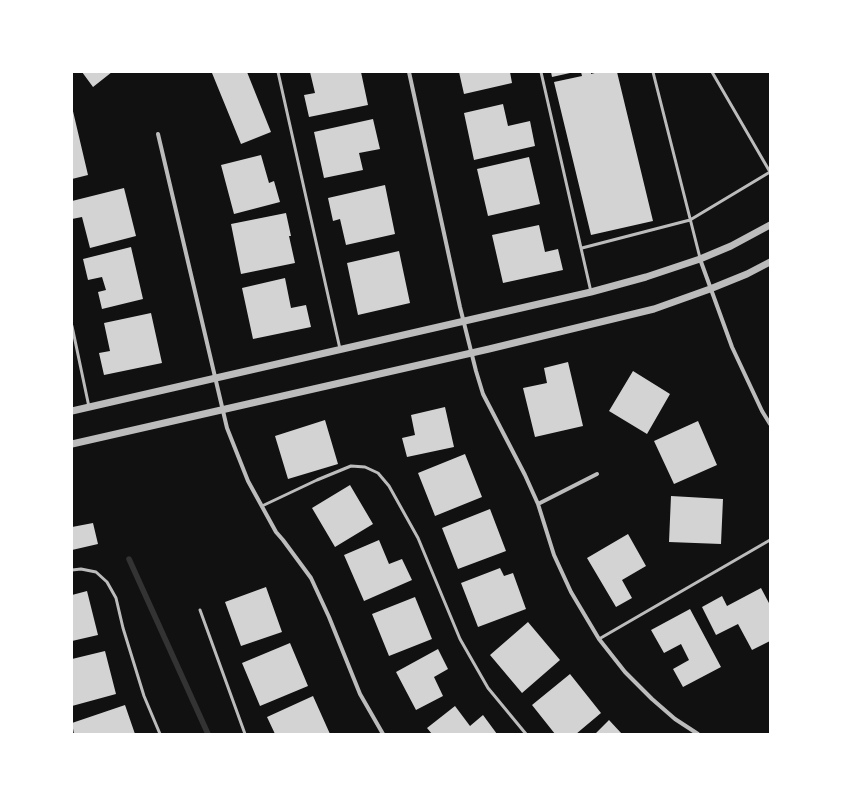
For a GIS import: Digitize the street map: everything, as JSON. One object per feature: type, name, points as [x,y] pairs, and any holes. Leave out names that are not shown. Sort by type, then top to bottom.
[{"type":"street","points":[[409,72],[471,353],[483,394],[525,475],[538,504],[557,563],[571,592],[599,638],[625,672],[652,699],[675,719],[698,734]]},
{"type":"street","points":[[158,134],[214,378],[227,428],[248,481],[276,532],[284,540],[311,578],[330,617],[360,694],[382,734]]},
{"type":"street","points":[[72,411],[591,292],[646,277],[700,259],[731,246],[770,225]]},
{"type":"street","points":[[700,259],[732,347],[762,411],[770,424]]},
{"type":"street","points":[[72,444],[471,353],[654,309],[710,289],[747,274],[770,262]]},
{"type":"street","points":[[538,504],[597,474]]},
{"type":"lane","points":[[278,72],[340,350]]},
{"type":"lane","points":[[541,72],[591,292]]},
{"type":"lane","points":[[652,72],[700,259]]},
{"type":"lane","points":[[582,248],[690,220],[770,172],[712,72]]},
{"type":"lane","points":[[72,326],[89,407]]},
{"type":"lane","points":[[262,506],[316,480],[351,466],[365,467],[378,473],[389,486],[418,538],[434,580],[463,645],[488,688],[526,734]]},
{"type":"lane","points":[[599,638],[770,540]]},
{"type":"lane","points":[[72,570],[81,569],[96,572],[107,582],[116,598],[123,628],[144,696],[160,734]]},
{"type":"lane","points":[[200,610],[245,734]]},
{"type":"building","points":[[82,72],[112,72],[93,87]]},
{"type":"building","points":[[247,72],[271,132],[241,144],[212,73]]},
{"type":"building","points":[[310,72],[361,72],[368,105],[309,117],[304,95],[315,93]]},
{"type":"building","points":[[459,72],[510,72],[512,83],[464,94]]},
{"type":"building","points":[[551,72],[570,72],[570,73],[552,77]]},
{"type":"building","points":[[581,72],[591,72],[591,74],[598,72],[617,72],[653,221],[591,235],[554,82],[582,76]]},
{"type":"building","points":[[503,104],[508,126],[530,121],[535,146],[474,160],[464,113]]},
{"type":"building","points":[[72,107],[88,175],[72,179]]},
{"type":"building","points":[[373,119],[380,149],[359,153],[363,170],[324,178],[314,132]]},
{"type":"building","points":[[261,155],[269,183],[274,181],[280,202],[234,214],[221,165]]},
{"type":"building","points":[[529,157],[540,204],[488,216],[477,169]]},
{"type":"building","points":[[385,185],[395,234],[346,245],[340,219],[333,221],[328,198]]},
{"type":"building","points":[[124,188],[136,236],[90,248],[82,217],[72,219],[72,201]]},
{"type":"building","points":[[286,213],[295,263],[241,274],[231,224]]},
{"type":"building","points":[[539,225],[545,252],[558,249],[563,270],[503,283],[492,235]]},
{"type":"building","points":[[131,247],[143,299],[102,309],[98,292],[106,290],[102,277],[88,280],[83,259]]},
{"type":"building","points":[[399,251],[410,303],[358,315],[347,263]]},
{"type":"building","points":[[285,278],[291,308],[306,305],[311,327],[253,339],[242,288]]},
{"type":"building","points":[[151,313],[162,363],[104,375],[99,353],[110,351],[104,323]]},
{"type":"building","points":[[568,362],[583,426],[535,437],[523,388],[547,383],[544,368]]},
{"type":"building","points":[[633,371],[670,394],[647,434],[609,411]]},
{"type":"building","points":[[445,407],[454,447],[407,457],[402,438],[415,435],[411,415]]},
{"type":"building","points":[[325,420],[338,464],[288,479],[275,436]]},
{"type":"building","points":[[698,421],[717,465],[674,484],[654,441]]},
{"type":"building","points":[[465,454],[482,497],[435,516],[418,473]]},
{"type":"building","points":[[350,485],[373,524],[335,547],[312,508]]},
{"type":"building","points":[[671,496],[723,499],[721,544],[669,542]]},
{"type":"building","points":[[490,509],[506,551],[458,569],[442,528]]},
{"type":"building","points":[[93,523],[98,544],[72,550],[72,527]]},
{"type":"building","points":[[628,534],[646,566],[622,580],[632,598],[616,607],[587,558]]},
{"type":"building","points":[[379,540],[389,564],[402,559],[412,580],[364,601],[344,555]]},
{"type":"building","points":[[500,568],[504,576],[513,573],[526,609],[478,627],[461,583]]},
{"type":"building","points":[[266,587],[282,632],[241,646],[225,602]]},
{"type":"building","points":[[761,588],[770,605],[770,641],[752,650],[738,624],[716,635],[702,607],[722,596],[727,606]]},
{"type":"building","points":[[87,591],[98,635],[72,641],[72,595]]},
{"type":"building","points":[[415,597],[432,639],[389,656],[372,614]]},
{"type":"building","points":[[690,609],[721,667],[683,687],[673,669],[689,660],[681,644],[664,653],[651,630]]},
{"type":"building","points":[[528,622],[560,660],[522,693],[490,655]]},
{"type":"building","points":[[290,643],[308,686],[260,706],[242,663]]},
{"type":"building","points":[[438,649],[448,669],[434,677],[443,696],[416,710],[396,672]]},
{"type":"building","points":[[105,651],[116,694],[72,706],[72,659]]},
{"type":"building","points":[[570,674],[601,713],[576,734],[555,734],[532,705]]},
{"type":"building","points":[[313,696],[330,734],[275,734],[267,717]]},
{"type":"building","points":[[125,705],[135,734],[74,734],[72,723]]},
{"type":"building","points":[[455,706],[470,726],[483,715],[497,734],[432,734],[427,728]]},
{"type":"building","points":[[609,720],[622,734],[595,734]]},
{"type":"waterway","points":[[129,559],[208,734]]}]
